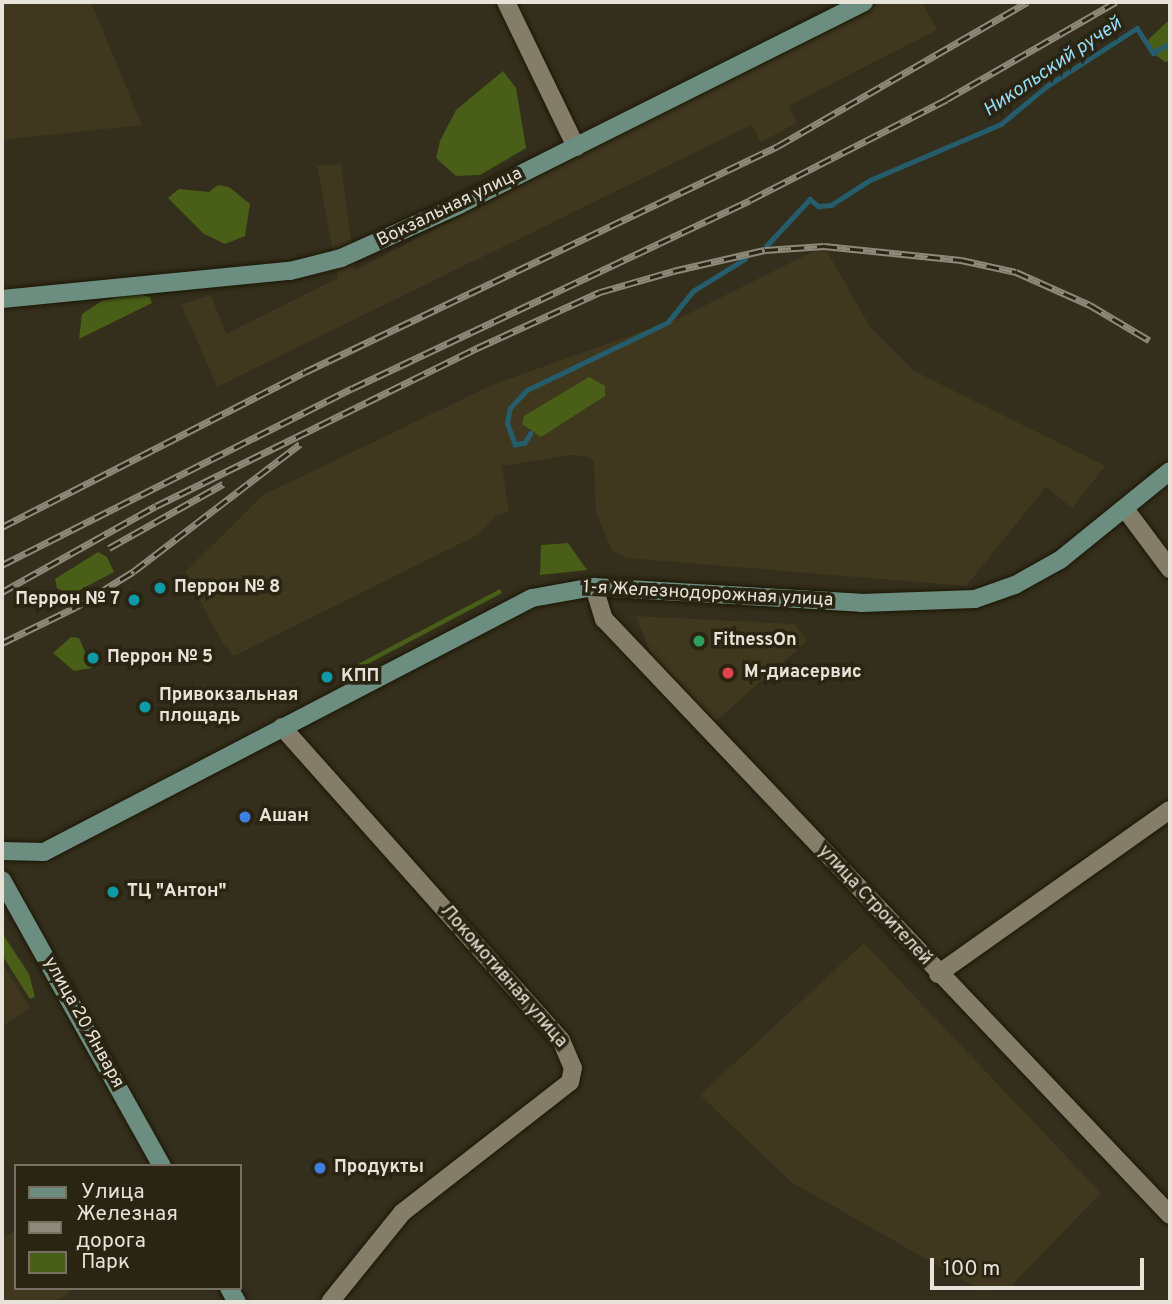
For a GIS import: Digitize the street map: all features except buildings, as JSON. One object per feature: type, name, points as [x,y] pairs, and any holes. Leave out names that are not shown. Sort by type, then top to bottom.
[{"type":"main road","name":"Вокзальная улица","points":[[2,299],[275,272],[326,262],[384,241],[864,2]]},
{"type":"main road","name":"1-я Железнодорожная улица","points":[[5,866],[44,852],[506,608],[553,592],[594,587],[834,603],[917,604],[975,599],[1051,566],[1126,510],[1170,471]]},
{"type":"main road","name":"улица 20 Января","points":[[5,866],[161,1164]]},
{"type":"street","points":[[506,2],[576,147]]},
{"type":"street","points":[[1126,510],[1170,569]]},
{"type":"street","name":"улица Строителей","points":[[594,587],[604,619],[938,974],[1170,1215]]},
{"type":"street","name":"Локомотивная улица","points":[[282,727],[561,1040],[573,1068],[570,1082],[402,1213],[330,1302]]},
{"type":"street","points":[[938,974],[1167,820]]},
{"type":"shaded area","points":[[2,2],[91,2],[142,125],[2,140]]},
{"type":"shaded area","points":[[880,2],[922,2],[937,30],[788,106],[797,123],[761,142],[751,125],[217,387],[181,304],[211,295],[226,334],[338,278],[317,166],[341,164],[355,270]]},
{"type":"shaded area","points":[[824,246],[870,327],[914,371],[1105,466],[1072,508],[1046,487],[966,586],[627,558],[612,550],[596,513],[594,463],[590,457],[570,455],[502,466],[509,512],[497,515],[478,535],[234,656],[223,644],[185,572],[263,495],[492,385],[680,318]]},
{"type":"shaded area","points":[[636,616],[795,624],[807,641],[716,721],[652,657]]},
{"type":"shaded area","points":[[864,943],[1101,1193],[1009,1288],[982,1291],[791,1182],[700,1095]]},
{"type":"shaded area","points":[[2,963],[30,1008],[4,1025],[2,1024]]},
{"type":"shaded area","points":[[14,1231],[14,1290],[73,1290],[55,1302],[2,1302],[2,1239]]},
{"type":"green space","points":[[1170,19],[1170,61],[1165,62],[1153,53],[1148,40]]},
{"type":"green space","points":[[503,71],[516,88],[526,148],[480,175],[456,176],[436,158],[440,141],[456,110]]},
{"type":"green space","points":[[218,185],[229,187],[250,204],[245,236],[225,244],[204,234],[168,198],[179,189],[209,192]]},
{"type":"green space","points":[[135,293],[150,297],[152,303],[79,339],[82,314],[102,301]]},
{"type":"green space","points":[[589,377],[605,386],[605,396],[541,437],[522,424],[524,416]]},
{"type":"green space","points":[[568,543],[587,570],[540,575],[541,545]]},
{"type":"green space","points":[[98,552],[107,557],[114,572],[70,595],[57,588],[55,579]]},
{"type":"green space","points":[[500,589],[502,593],[343,677],[341,673]]},
{"type":"green space","points":[[71,637],[79,638],[92,668],[74,671],[53,653]]},
{"type":"green space","points":[[2,933],[29,974],[35,997],[30,999],[2,955]]},
{"type":"waterway","name":"Никольский ручей","points":[[766,246],[810,199],[818,206],[831,205],[870,180],[1001,124],[1047,86],[1137,28],[1153,53],[1170,43]]},
{"type":"waterway","name":"Никольский ручей","points":[[531,433],[525,443],[515,445],[507,423],[510,408],[527,390],[668,322],[693,291],[745,259]]},
{"type":"railway","points":[[2,527],[305,372],[778,146],[1027,2]]},
{"type":"railway","points":[[2,565],[353,388],[750,200],[947,99],[1116,2]]},
{"type":"railway","points":[[2,592],[156,506],[477,348],[600,292],[673,271],[765,250],[824,246],[961,260],[1016,272],[1090,305],[1149,340]]},
{"type":"railway","points":[[2,643],[76,607],[134,571],[300,444]]},
{"type":"railway","points":[[109,548],[223,484]]},
{"type":"place","name":"Перрон № 8","points":[[160,588]]},
{"type":"place","name":"Перрон № 7","points":[[134,600]]},
{"type":"place","name":"FitnessOn","points":[[699,641]]},
{"type":"place","name":"Перрон № 5","points":[[93,658]]},
{"type":"place","name":"М-диасервис","points":[[728,673]]},
{"type":"place","name":"КПП","points":[[327,677]]},
{"type":"place","name":"Привокзальная площадь","points":[[145,707]]},
{"type":"place","name":"Ашан","points":[[245,817]]},
{"type":"place","name":"ТЦ \"Антон\"","points":[[113,892]]},
{"type":"place","name":"Продукты","points":[[320,1168]]}]
